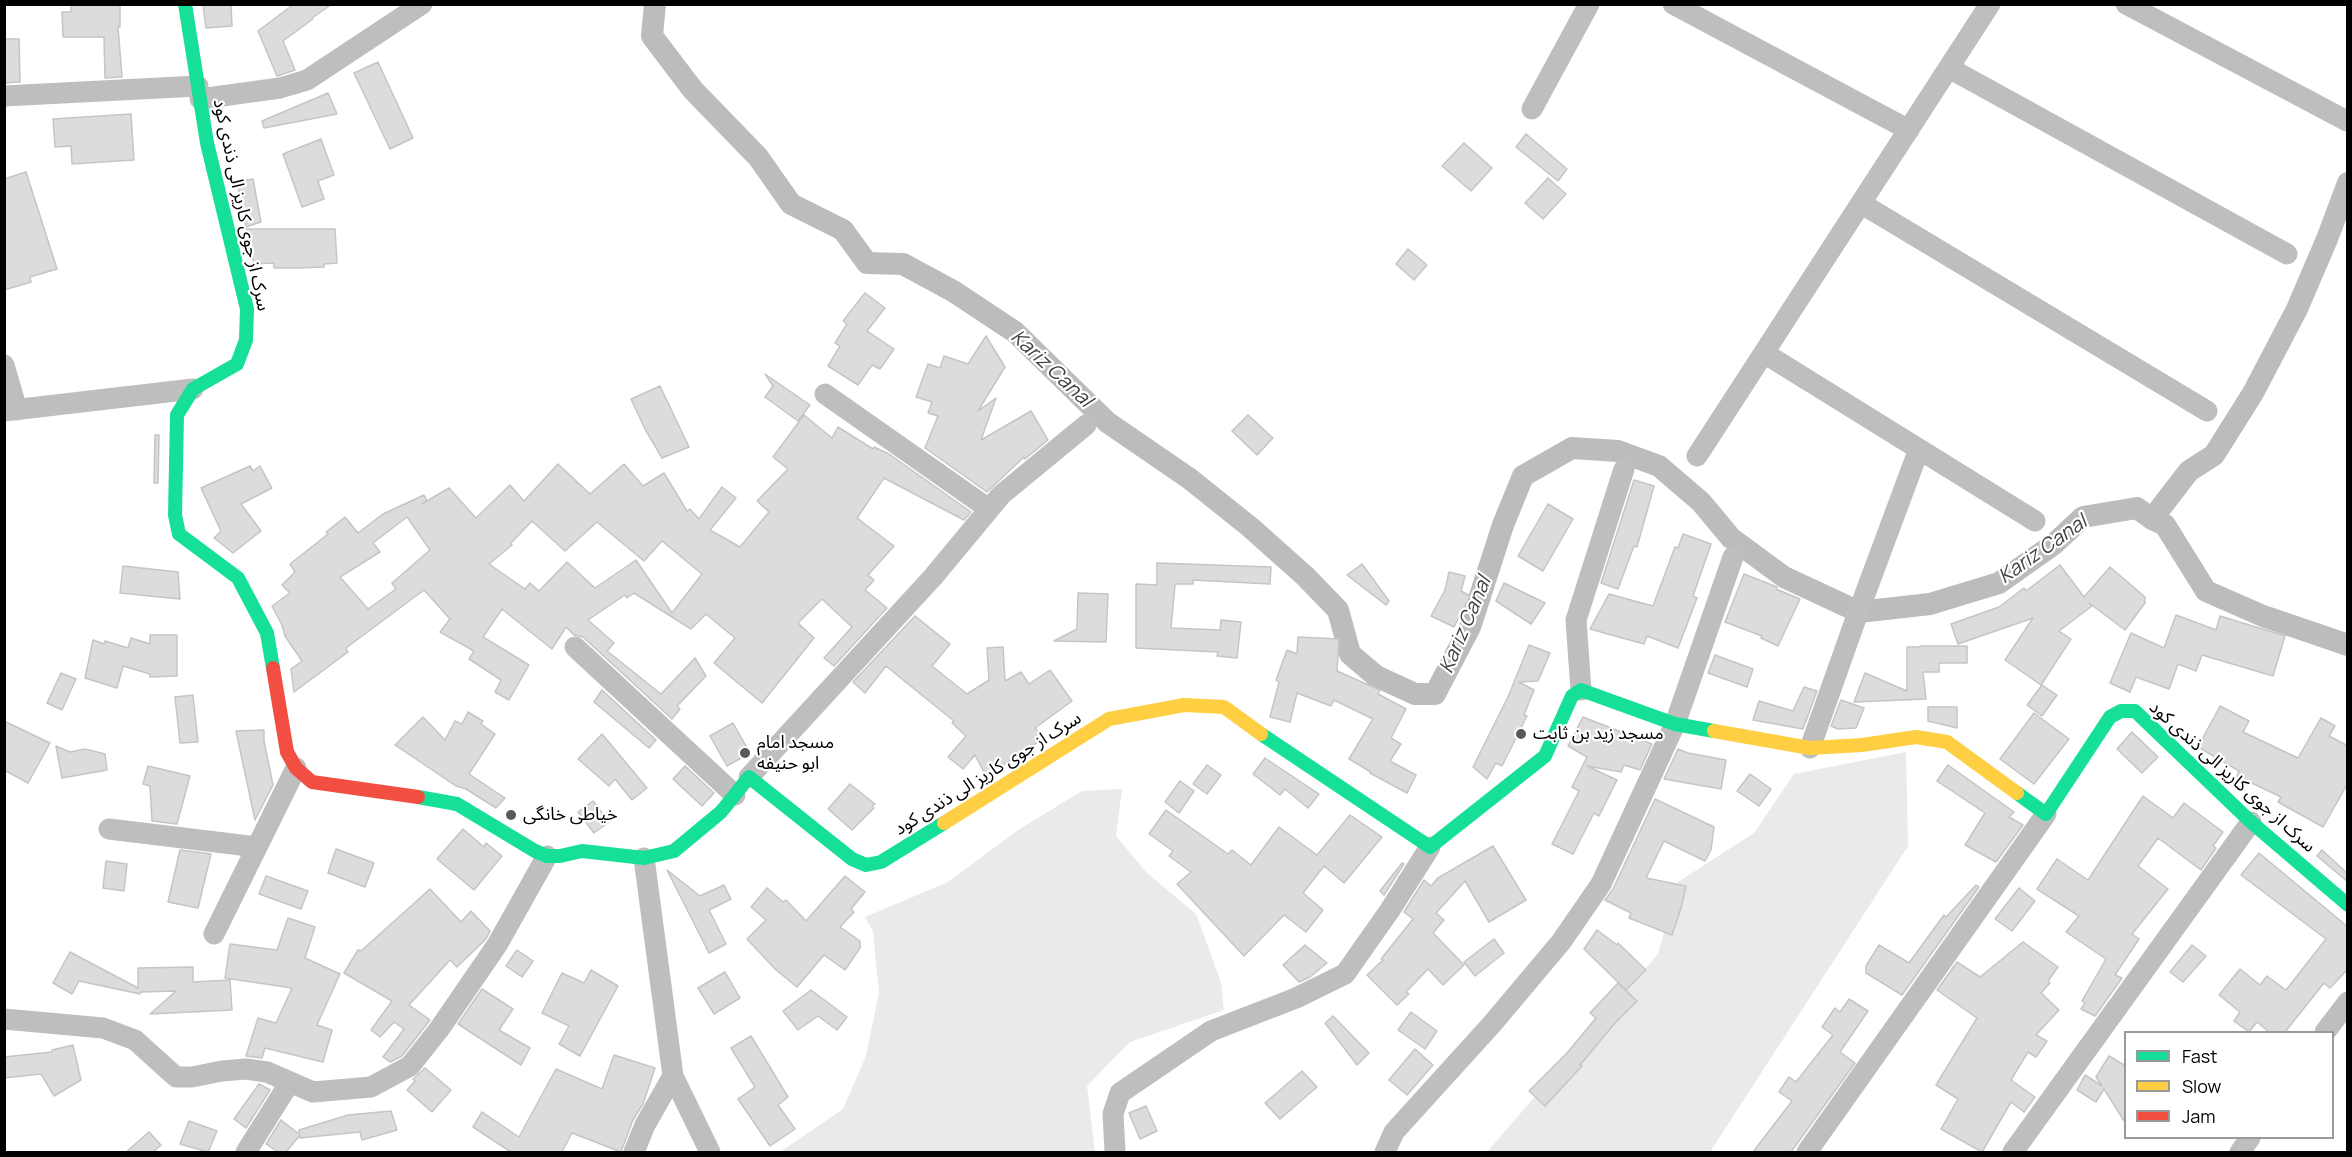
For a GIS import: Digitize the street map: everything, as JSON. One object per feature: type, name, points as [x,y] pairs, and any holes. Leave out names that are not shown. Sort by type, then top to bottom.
[{"type":"street","name":"سرک از جوی کاریز الی ذندی کود","points":[[185,4],[207,143],[247,309],[246,340],[237,364],[193,389],[177,415],[176,515],[179,534],[238,578],[267,633],[287,752],[296,768]]},
{"type":"street","points":[[4,96],[280,88],[307,81],[422,4]]},
{"type":"street","points":[[1532,109],[1589,4]]},
{"type":"street","points":[[1673,4],[1909,130]]},
{"type":"street","points":[[1697,456],[1990,4]]},
{"type":"street","points":[[2126,4],[2347,121]]},
{"type":"street","points":[[1949,68],[2287,254]]},
{"type":"street","points":[[1862,204],[2207,411]]},
{"type":"street","points":[[1764,353],[2035,521]]},
{"type":"street","points":[[4,365],[11,411],[193,389]]},
{"type":"street","points":[[825,394],[989,509]]},
{"type":"street","points":[[214,934],[296,768],[312,782],[387,791],[457,804],[547,856],[560,856],[582,851],[644,858],[674,851],[721,812],[749,777],[933,577],[1001,495],[1086,425]]},
{"type":"street","points":[[1810,748],[1919,449]]},
{"type":"street","points":[[1581,690],[1576,620],[1624,469]]},
{"type":"street","points":[[1385,1152],[1394,1132],[1492,1024],[1568,933],[1600,884],[1675,724],[1733,556]]},
{"type":"street","points":[[574,647],[735,795]]},
{"type":"street","points":[[1581,690],[1675,724],[1810,748],[1862,745],[1916,737],[1947,742],[2046,814],[1807,1152]]},
{"type":"street","points":[[1115,1152],[1113,1114],[1120,1093],[1211,1030],[1296,998],[1345,974],[1430,847],[1545,756],[1572,696],[1581,690]]},
{"type":"street","name":"سرک از جوی کاریز الی ذندی کود","points":[[749,777],[852,859],[866,865],[881,862],[1108,719],[1184,705],[1224,707],[1276,745],[1430,847]]},
{"type":"street","name":"سرک از جوی کاریز الی ذندی کود","points":[[2046,814],[2110,717],[2121,711],[2135,711],[2251,822],[2348,904]]},
{"type":"street","points":[[2013,1152],[2251,822]]},
{"type":"street","points":[[109,829],[257,847]]},
{"type":"street","points":[[4,1020],[103,1028],[135,1040],[162,1067],[176,1077],[192,1077],[246,1069],[267,1072],[313,1092],[371,1087],[410,1066],[497,945],[547,856]]},
{"type":"street","points":[[644,858],[673,1076],[710,1152]]},
{"type":"street","points":[[2326,1031],[2348,1002]]},
{"type":"street","points":[[634,1152],[645,1125],[673,1076]]},
{"type":"street","points":[[246,1152],[290,1082]]},
{"type":"street","points":[[2240,1152],[2249,1139]]},
{"type":"shaded area","points":[[1906,752],[1908,846],[1710,1152],[1487,1152],[1658,954],[1678,882],[1754,833],[1794,774]]},
{"type":"shaded area","points":[[1122,789],[1116,836],[1147,873],[1196,914],[1221,982],[1224,1010],[1130,1042],[1087,1086],[1095,1152],[780,1152],[843,1109],[866,1056],[879,992],[873,932],[865,917],[948,882],[1018,830],[1082,791]]},
{"type":"building","points":[[71,4],[120,4],[120,27],[118,27],[122,77],[105,78],[104,37],[63,37],[62,12],[71,12]]},
{"type":"building","points":[[203,4],[231,4],[232,26],[206,28]]},
{"type":"building","points":[[294,4],[332,4],[283,41],[295,70],[277,76],[258,31]]},
{"type":"building","points":[[4,39],[19,39],[20,82],[4,83]]},
{"type":"building","points":[[378,62],[413,138],[390,149],[354,73]]},
{"type":"building","points":[[328,93],[337,114],[264,128],[262,121]]},
{"type":"building","points":[[131,114],[134,160],[72,164],[71,146],[55,147],[53,119]]},
{"type":"building","points":[[1526,134],[1567,169],[1558,181],[1516,147]]},
{"type":"building","points":[[321,139],[334,175],[318,181],[324,199],[302,207],[283,154]]},
{"type":"building","points":[[1464,143],[1492,168],[1471,191],[1442,166]]},
{"type":"building","points":[[26,172],[57,269],[30,277],[31,282],[4,290],[4,179]]},
{"type":"building","points":[[1548,178],[1566,194],[1543,219],[1525,203]]},
{"type":"building","points":[[253,179],[261,222],[246,227],[237,182]]},
{"type":"building","points":[[246,229],[335,229],[337,263],[324,264],[324,267],[299,268],[274,268],[274,263],[254,264]]},
{"type":"building","points":[[1408,249],[1427,265],[1414,280],[1396,264]]},
{"type":"building","points":[[865,293],[885,308],[867,331],[894,349],[880,369],[872,365],[858,385],[828,366],[840,346],[835,343],[847,324],[843,321]]},
{"type":"building","points":[[986,336],[1005,367],[978,411],[996,398],[981,440],[1031,411],[1048,440],[1025,459],[1024,457],[987,492],[925,448],[938,416],[928,413],[932,402],[916,397],[928,364],[940,368],[944,356],[968,364]]},
{"type":"building","points":[[765,374],[810,405],[798,421],[765,397],[773,386]]},
{"type":"building","points":[[660,386],[689,447],[662,458],[631,399]]},
{"type":"building","points":[[804,415],[832,438],[838,427],[873,449],[874,447],[889,454],[971,512],[964,520],[884,478],[857,518],[894,546],[868,575],[874,580],[865,590],[887,608],[834,666],[824,658],[852,627],[822,599],[798,623],[814,638],[762,703],[714,663],[735,638],[706,614],[691,629],[634,593],[627,598],[625,595],[588,620],[614,643],[607,651],[661,694],[695,658],[706,676],[677,706],[680,709],[672,719],[583,637],[574,635],[566,627],[552,649],[502,609],[483,637],[529,665],[509,700],[495,692],[501,680],[469,659],[474,651],[440,632],[450,619],[424,590],[346,648],[348,652],[294,692],[291,669],[302,661],[285,636],[272,606],[290,593],[282,585],[295,572],[290,564],[328,534],[326,532],[345,517],[358,533],[383,514],[424,495],[427,501],[422,504],[449,488],[476,518],[510,485],[524,501],[558,464],[590,494],[624,464],[643,486],[664,473],[687,511],[690,509],[699,519],[722,487],[736,498],[710,530],[740,547],[769,512],[757,501],[788,469],[773,457]],"holes":[[[407,517],[430,550],[392,583],[396,589],[368,609],[340,577],[380,552],[373,543]],[[532,521],[565,551],[597,522],[644,561],[662,541],[702,574],[672,613],[636,560],[595,588],[567,562],[539,591],[530,583],[525,589],[489,564],[512,545],[511,543]]]},
{"type":"building","points":[[1248,415],[1273,438],[1257,455],[1232,431]]},
{"type":"building","points":[[155,435],[159,435],[158,483],[154,483]]},
{"type":"building","points":[[250,466],[253,471],[260,466],[272,488],[241,504],[261,531],[233,553],[214,538],[221,531],[201,488]]},
{"type":"building","points":[[1634,480],[1654,486],[1637,547],[1634,546],[1618,589],[1601,583]]},
{"type":"building","points":[[1548,504],[1573,519],[1543,571],[1518,556]]},
{"type":"building","points":[[1683,534],[1711,544],[1693,596],[1697,598],[1678,648],[1647,636],[1644,644],[1590,629],[1609,594],[1653,606],[1675,547],[1678,548]]},
{"type":"building","points":[[1157,563],[1271,567],[1270,584],[1193,580],[1193,584],[1175,584],[1171,628],[1220,630],[1221,620],[1241,622],[1237,658],[1217,656],[1218,652],[1136,648],[1136,584],[1157,585]]},
{"type":"building","points":[[1362,564],[1389,601],[1386,605],[1347,575]]},
{"type":"building","points":[[2060,565],[2084,597],[2110,567],[2145,597],[2145,603],[2125,630],[2089,603],[2092,606],[2059,631],[2071,639],[2041,685],[2005,660],[2033,618],[1958,644],[1951,624],[1999,607],[2024,588],[2026,591]]},
{"type":"building","points":[[123,566],[178,572],[180,599],[120,593]]},
{"type":"building","points":[[1449,572],[1465,576],[1461,591],[1470,596],[1454,627],[1431,616],[1445,590]]},
{"type":"building","points":[[1744,574],[1800,599],[1778,646],[1761,638],[1762,636],[1725,622]]},
{"type":"building","points":[[1504,583],[1545,603],[1531,624],[1496,601]]},
{"type":"building","points":[[1078,593],[1108,594],[1106,642],[1054,641],[1077,629]]},
{"type":"building","points":[[2176,615],[2216,630],[2220,616],[2285,636],[2273,676],[2202,655],[2196,671],[2178,664],[2169,689],[2136,677],[2130,692],[2110,683],[2131,633],[2164,648]]},
{"type":"building","points":[[915,616],[950,644],[932,666],[967,694],[989,680],[987,648],[1003,647],[1005,681],[1021,672],[1029,684],[1050,670],[1072,701],[1035,728],[1044,738],[986,776],[975,755],[963,769],[948,757],[966,736],[952,723],[954,721],[886,666],[865,693],[853,682]]},
{"type":"building","points":[[150,635],[177,635],[177,676],[150,677],[150,674],[123,666],[117,688],[85,678],[93,640],[128,648],[131,638],[150,644]]},
{"type":"building","points":[[1298,637],[1339,639],[1337,671],[1380,690],[1378,694],[1406,709],[1391,738],[1401,744],[1390,761],[1416,775],[1407,793],[1349,759],[1373,719],[1334,700],[1331,706],[1297,693],[1290,722],[1270,717],[1279,682],[1276,680],[1287,650],[1297,654]]},
{"type":"building","points":[[1529,645],[1550,653],[1538,681],[1519,682],[1534,690],[1524,715],[1527,716],[1502,766],[1496,763],[1487,779],[1473,767],[1508,697]]},
{"type":"building","points":[[1967,646],[1967,663],[1939,663],[1939,672],[1923,672],[1926,699],[1854,702],[1865,673],[1907,691],[1907,647]]},
{"type":"building","points":[[1715,655],[1753,669],[1747,687],[1708,673]]},
{"type":"building","points":[[61,673],[76,679],[62,710],[47,703]]},
{"type":"building","points":[[2042,685],[2057,695],[2042,716],[2027,705]]},
{"type":"building","points":[[1804,687],[1817,691],[1803,729],[1753,720],[1759,701],[1793,711]]},
{"type":"building","points":[[602,690],[656,740],[649,748],[594,702]]},
{"type":"building","points":[[193,695],[198,742],[180,743],[175,697]]},
{"type":"building","points":[[1841,700],[1864,708],[1856,728],[1838,729],[1831,726]]},
{"type":"building","points":[[2220,706],[2249,721],[2243,732],[2298,758],[2321,718],[2335,726],[2329,736],[2348,746],[2348,783],[2323,827],[2278,802],[2281,797],[2237,776],[2239,771],[2198,747]]},
{"type":"building","points":[[1928,707],[1957,707],[1957,728],[1928,721]]},
{"type":"building","points":[[468,712],[483,721],[481,724],[495,734],[469,774],[505,798],[496,808],[466,789],[456,786],[395,745],[423,717],[445,740],[455,721],[462,724]]},
{"type":"building","points":[[2034,713],[2069,739],[2034,784],[2000,759]]},
{"type":"building","points":[[1583,717],[1652,744],[1640,770],[1624,765],[1621,772],[1587,766],[1617,780],[1599,816],[1594,813],[1573,854],[1552,844],[1579,791],[1572,787],[1587,757],[1568,746]]},
{"type":"building","points":[[4,721],[50,743],[28,783],[4,770]]},
{"type":"building","points":[[733,723],[750,753],[727,766],[710,736]]},
{"type":"building","points":[[264,730],[273,785],[255,820],[236,731]]},
{"type":"building","points":[[2132,732],[2158,757],[2142,773],[2117,749]]},
{"type":"building","points":[[602,734],[647,788],[632,800],[615,779],[609,786],[578,759]]},
{"type":"building","points":[[56,746],[70,752],[85,749],[105,754],[107,770],[62,778]]},
{"type":"building","points":[[1678,749],[1726,760],[1721,789],[1664,779]]},
{"type":"building","points":[[1265,758],[1319,794],[1308,808],[1285,789],[1280,795],[1253,774]]},
{"type":"building","points":[[1207,765],[1221,775],[1207,794],[1193,784]]},
{"type":"building","points":[[1948,765],[2014,812],[2009,817],[2023,825],[1996,862],[1965,845],[1985,813],[1937,781]]},
{"type":"building","points":[[148,766],[190,776],[177,824],[152,821],[150,786],[143,784]]},
{"type":"building","points":[[685,766],[714,793],[702,806],[673,779]]},
{"type":"building","points":[[1750,774],[1771,789],[1759,806],[1737,791]]},
{"type":"building","points":[[1180,781],[1194,791],[1179,813],[1165,802]]},
{"type":"building","points":[[850,784],[875,804],[872,806],[874,808],[852,830],[828,809]]},
{"type":"building","points":[[2143,796],[2173,818],[2184,803],[2223,832],[2213,846],[2216,848],[2201,870],[2158,838],[2138,866],[2168,889],[2132,934],[2139,939],[2115,975],[2122,978],[2095,1016],[2081,1009],[2085,1003],[2082,1001],[2106,959],[2066,932],[2079,916],[2037,889],[2057,859],[2088,880]]},
{"type":"building","points":[[1655,799],[1714,827],[1711,850],[1705,861],[1664,841],[1646,878],[1686,886],[1672,935],[1629,918],[1631,913],[1605,900],[1613,889]]},
{"type":"building","points":[[593,801],[609,822],[594,833],[578,812]]},
{"type":"building","points":[[1166,810],[1228,854],[1232,850],[1251,865],[1279,827],[1317,855],[1350,815],[1382,837],[1344,883],[1324,866],[1303,893],[1323,910],[1306,932],[1284,915],[1244,956],[1177,884],[1191,872],[1169,856],[1173,851],[1149,834]]},
{"type":"building","points":[[463,829],[484,847],[486,843],[502,856],[474,890],[437,859]]},
{"type":"building","points":[[1493,846],[1526,900],[1489,922],[1465,881],[1436,913],[1444,920],[1433,933],[1464,965],[1443,985],[1428,969],[1406,992],[1409,994],[1397,1005],[1367,975],[1383,960],[1381,959],[1413,919],[1404,912],[1424,880],[1431,886],[1438,878]]},
{"type":"building","points":[[336,849],[374,863],[365,887],[328,873]]},
{"type":"building","points":[[180,850],[211,854],[198,908],[168,902]]},
{"type":"building","points":[[2322,850],[2348,874],[2348,882],[2317,856]]},
{"type":"building","points":[[2259,853],[2348,927],[2348,969],[2330,988],[2324,983],[2286,1031],[2268,1031],[2257,1022],[2248,1031],[2234,1021],[2240,1012],[2219,995],[2240,969],[2260,985],[2267,976],[2286,990],[2326,939],[2241,875]]},
{"type":"building","points":[[106,861],[127,864],[124,891],[103,888]]},
{"type":"building","points":[[1402,863],[1404,864],[1384,895],[1380,891]]},
{"type":"building","points":[[667,870],[700,896],[724,885],[731,899],[709,910],[726,944],[709,953]]},
{"type":"building","points":[[266,876],[308,891],[301,909],[259,894]]},
{"type":"building","points":[[845,876],[865,892],[851,909],[854,912],[840,927],[860,941],[860,948],[845,970],[824,955],[797,987],[775,969],[747,939],[766,920],[751,907],[767,888],[783,902],[786,900],[806,921]]},
{"type":"building","points":[[1976,885],[1979,887],[1902,995],[1866,973],[1866,966],[1879,945],[1909,963],[1944,915],[1946,917]]},
{"type":"building","points":[[2019,888],[2035,901],[2012,931],[1995,919]]},
{"type":"building","points":[[430,889],[461,922],[471,911],[490,931],[486,939],[457,967],[450,960],[409,1005],[430,1020],[402,1056],[390,1062],[383,1057],[404,1029],[394,1022],[380,1037],[371,1030],[392,1001],[344,973],[358,950],[361,951]]},
{"type":"building","points":[[288,918],[315,927],[305,958],[340,974],[317,1025],[332,1030],[323,1062],[265,1048],[262,1058],[246,1056],[258,1018],[276,1023],[292,988],[225,978],[230,944],[277,950]]},
{"type":"building","points":[[1597,930],[1617,945],[1618,943],[1646,970],[1626,990],[1584,949]]},
{"type":"building","points":[[1494,939],[1504,953],[1475,976],[1464,962]]},
{"type":"building","points":[[2023,942],[2058,967],[2048,981],[2050,983],[2041,993],[2059,1010],[2036,1035],[2047,1041],[2036,1057],[2028,1052],[2011,1080],[2035,1097],[2024,1112],[2011,1102],[1982,1152],[1941,1129],[1958,1099],[1936,1085],[1977,1018],[1937,990],[1957,962],[1980,977]]},
{"type":"building","points":[[1305,945],[1327,963],[1310,977],[1299,982],[1283,965]]},
{"type":"building","points":[[2192,945],[2206,956],[2183,982],[2170,972]]},
{"type":"building","points":[[517,950],[533,961],[522,977],[506,966]]},
{"type":"building","points":[[70,952],[138,988],[138,968],[193,967],[193,982],[230,980],[232,1010],[150,1014],[176,991],[141,992],[140,994],[79,981],[72,994],[53,983]]},
{"type":"building","points":[[591,970],[618,986],[580,1056],[559,1044],[569,1026],[542,1013],[562,973],[584,983]]},
{"type":"building","points":[[725,972],[740,998],[714,1014],[698,988]]},
{"type":"building","points":[[1618,983],[1637,1001],[1615,1023],[1580,1065],[1582,1066],[1545,1106],[1529,1091],[1567,1053],[1596,1018],[1590,1013]]},
{"type":"building","points":[[482,989],[513,1009],[499,1030],[530,1048],[521,1065],[458,1024]]},
{"type":"building","points":[[811,990],[847,1017],[837,1030],[818,1016],[798,1030],[783,1011]]},
{"type":"building","points":[[1849,999],[1868,1011],[1840,1052],[1855,1063],[1791,1152],[1753,1152],[1792,1101],[1779,1092],[1789,1077],[1796,1082],[1833,1035],[1822,1027],[1835,1008],[1840,1012]]},
{"type":"building","points":[[1411,1012],[1437,1031],[1425,1049],[1398,1030]]},
{"type":"building","points":[[1333,1016],[1369,1053],[1357,1065],[1325,1023]]},
{"type":"building","points":[[751,1036],[788,1097],[778,1105],[795,1129],[770,1146],[738,1099],[755,1087],[731,1048]]},
{"type":"building","points":[[73,1045],[81,1080],[54,1096],[41,1074],[4,1078],[4,1057],[52,1052],[52,1050]]},
{"type":"building","points":[[1415,1049],[1433,1065],[1407,1095],[1389,1080]]},
{"type":"building","points":[[614,1055],[655,1068],[643,1104],[633,1120],[621,1152],[572,1133],[562,1152],[511,1152],[473,1127],[482,1112],[519,1137],[556,1069],[602,1089]]},
{"type":"building","points":[[2109,1056],[2124,1065],[2124,1121],[2104,1089],[2096,1102],[2077,1090],[2085,1075],[2102,1086],[2096,1077]]},
{"type":"building","points":[[425,1068],[451,1090],[432,1112],[407,1090],[415,1081],[413,1079]]},
{"type":"building","points":[[1302,1071],[1317,1087],[1280,1119],[1265,1103]]},
{"type":"building","points":[[259,1084],[270,1090],[246,1128],[234,1119]]},
{"type":"building","points":[[1146,1106],[1157,1131],[1140,1139],[1129,1113]]},
{"type":"building","points":[[391,1111],[397,1130],[362,1140],[360,1132],[300,1138],[300,1135],[286,1152],[278,1152],[266,1144],[281,1120],[299,1134],[299,1130],[348,1115]]},
{"type":"building","points":[[189,1121],[217,1131],[208,1152],[180,1144]]},
{"type":"building","points":[[149,1132],[161,1145],[153,1152],[126,1152]]},
{"type":"waterway","name":"Kariz Canal","points":[[655,4],[652,36],[693,90],[758,157],[791,204],[843,230],[867,263],[903,264],[953,291],[1015,332],[1107,422],[1190,479],[1250,527],[1305,576],[1338,610],[1350,654],[1376,676],[1415,694],[1435,694],[1470,627],[1503,525],[1523,476],[1572,448],[1618,451],[1659,466],[1701,502],[1731,538],[1784,577],[1859,612],[1930,604],[1999,583],[2054,544],[2083,517],[2137,508],[2165,525],[2206,591],[2263,616],[2348,645]]},
{"type":"waterway","points":[[2152,519],[2189,471],[2214,455],[2253,393],[2297,309],[2348,183]]},
{"type":"traffic: fast","points":[[185,4],[207,143],[247,309],[246,340],[237,364],[193,389],[177,415],[175,515],[179,534],[238,578],[267,633],[273,668]]},
{"type":"traffic: fast","points":[[1261,734],[1430,847],[1545,756],[1572,696],[1581,690],[1675,724],[1714,731]]},
{"type":"traffic: fast","points":[[2017,793],[2046,814],[2110,717],[2121,711],[2135,711],[2251,822],[2348,905]]},
{"type":"traffic: fast","points":[[418,797],[457,804],[547,856],[560,856],[582,851],[644,858],[674,851],[721,812],[749,777],[852,859],[866,865],[881,862],[944,823]]},
{"type":"traffic: slow","points":[[944,823],[1109,719],[1184,705],[1224,707],[1261,734]]},
{"type":"traffic: slow","points":[[1714,731],[1810,748],[1862,745],[1916,737],[1947,742],[2017,793]]},
{"type":"traffic: jam","points":[[273,668],[287,752],[296,768],[312,782],[418,797]]},
{"type":"place","name":"مسجد زید بن ثابت","points":[[1521,734]]},
{"type":"place","name":"مسجد امام ابو حنیفه","points":[[745,753]]},
{"type":"place","name":"خیاطی خانگی","points":[[511,815]]}]
